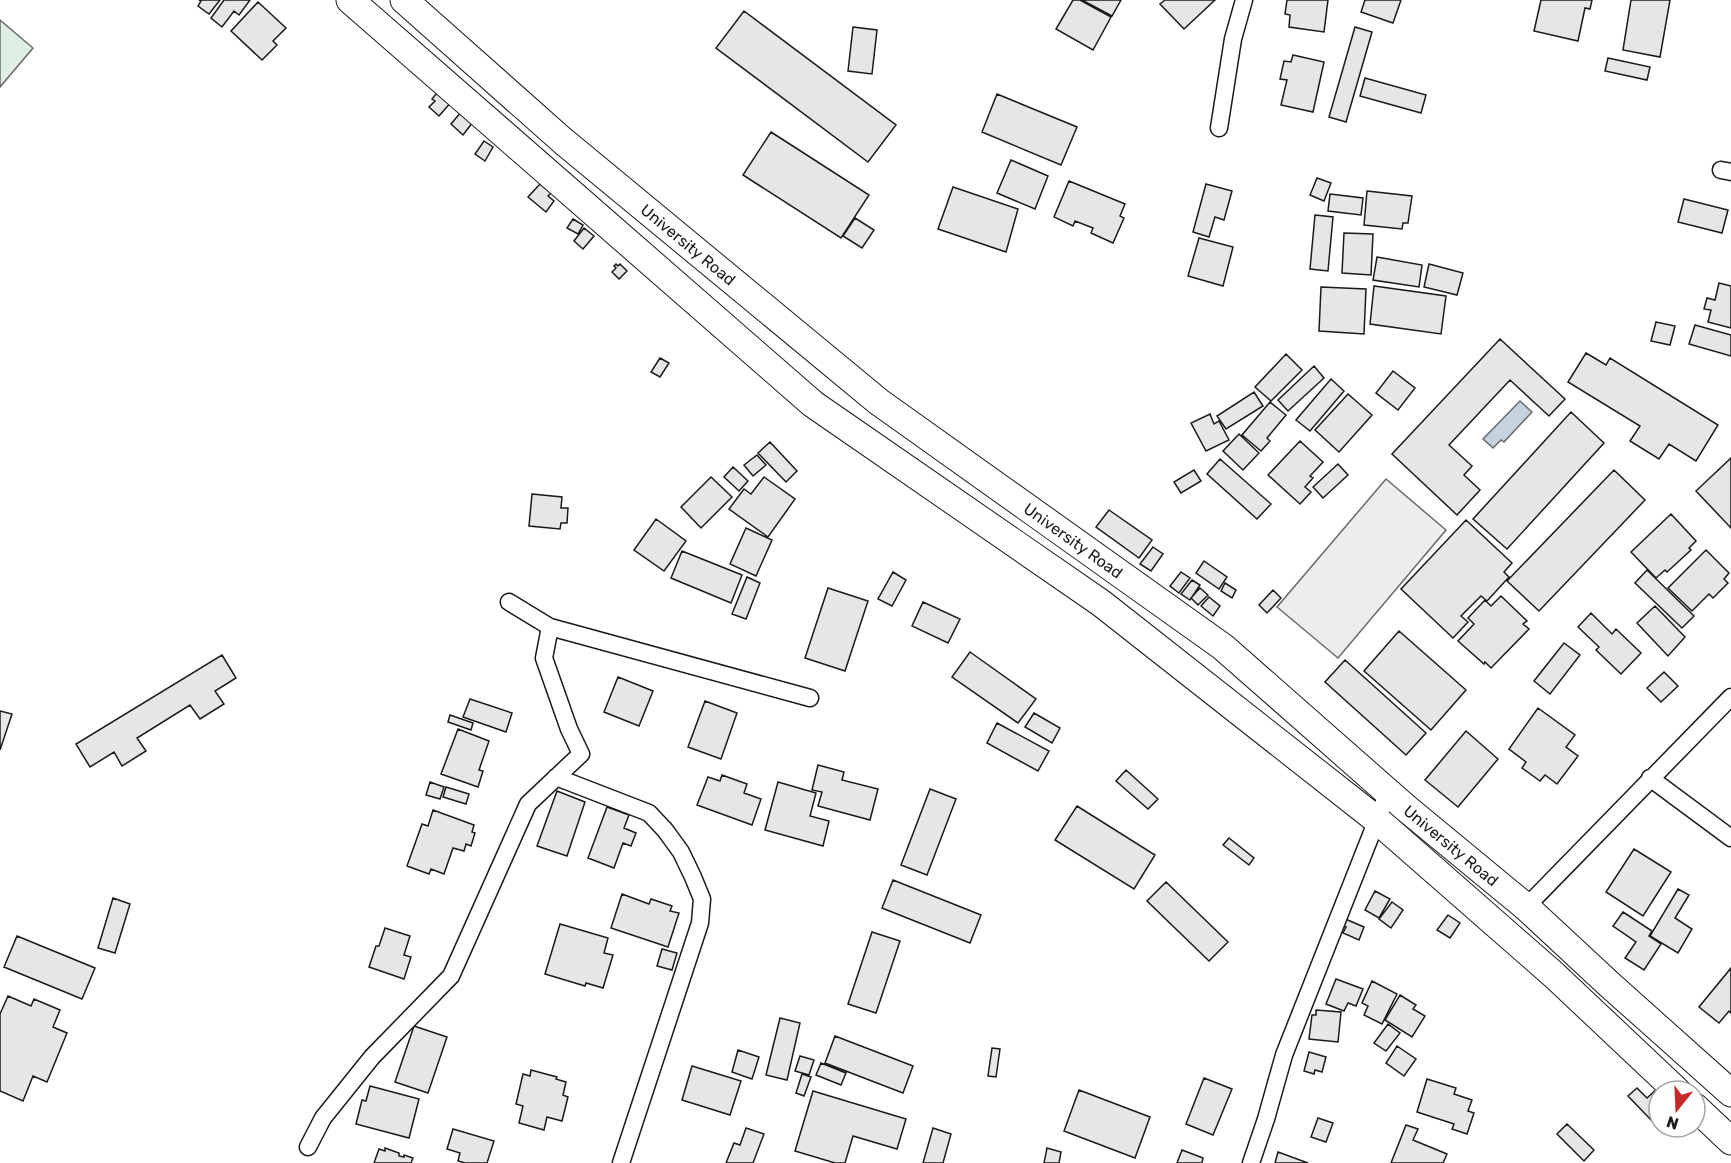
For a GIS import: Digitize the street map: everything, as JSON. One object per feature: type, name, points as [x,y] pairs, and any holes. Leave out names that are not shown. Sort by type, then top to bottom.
[{"type":"highway","name":"University Road","points":[[350,0],[813,404],[1101,603],[1377,820],[1554,975],[1664,1079]]},
{"type":"highway","name":"University Road","points":[[404,0],[563,141],[879,402],[1223,646],[1432,830],[1526,907],[1731,1093]]},
{"type":"highway","points":[[1413,851],[1432,830]]},
{"type":"highway","points":[[1707,1118],[1731,1141]]},
{"type":"street","points":[[1219,128],[1233,39],[1244,0]]},
{"type":"street","points":[[509,602],[550,627],[810,698]]},
{"type":"street","points":[[308,1147],[323,1118],[372,1056],[451,976],[528,804],[581,754],[569,729],[544,658],[550,627]]},
{"type":"street","points":[[1526,907],[1731,697]]},
{"type":"street","points":[[556,777],[649,813],[681,852],[702,898],[700,923],[621,1163]]},
{"type":"street","points":[[1650,778],[1731,838]]},
{"type":"street","points":[[1251,1163],[1284,1054],[1388,792]]},
{"type":"green space","points":[[0,20],[33,48],[0,87]]},
{"type":"shaded area","points":[[1520,401],[1532,412],[1504,442],[1501,440],[1493,448],[1483,439]]},
{"type":"shaded area","points":[[1386,479],[1446,530],[1338,658],[1277,607]]},
{"type":"building","points":[[199,0],[220,0],[209,14],[198,6],[201,1]]},
{"type":"building","points":[[224,0],[250,0],[239,15],[234,11],[222,27],[211,18]]},
{"type":"building","points":[[1073,0],[1080,0],[1111,17],[1093,50],[1056,29]]},
{"type":"building","points":[[1082,0],[1121,0],[1112,16]]},
{"type":"building","points":[[1165,0],[1215,0],[1184,29],[1160,4]]},
{"type":"building","points":[[1287,0],[1328,0],[1324,32],[1289,27],[1290,15],[1285,14]]},
{"type":"building","points":[[1365,0],[1401,0],[1393,23],[1361,12]]},
{"type":"building","points":[[1541,0],[1592,0],[1590,9],[1585,8],[1578,41],[1534,31]]},
{"type":"building","points":[[1631,0],[1670,0],[1660,57],[1623,50]]},
{"type":"building","points":[[258,2],[286,28],[273,41],[277,45],[262,60],[231,31]]},
{"type":"building","points":[[744,11],[896,125],[868,162],[716,48]]},
{"type":"building","points":[[853,27],[877,30],[872,74],[848,71]]},
{"type":"building","points":[[1355,27],[1372,32],[1346,122],[1329,117]]},
{"type":"building","points":[[1293,55],[1324,62],[1313,112],[1281,105],[1287,80],[1280,79],[1284,61],[1291,62]]},
{"type":"building","points":[[1608,58],[1650,67],[1647,80],[1605,71]]},
{"type":"building","points":[[1365,78],[1426,95],[1421,113],[1360,96]]},
{"type":"building","points":[[440,89],[453,100],[439,116],[429,107],[435,101],[432,99]]},
{"type":"building","points":[[997,94],[1077,127],[1061,165],[982,132]]},
{"type":"building","points":[[461,112],[473,122],[463,135],[451,124]]},
{"type":"building","points":[[771,132],[869,195],[841,238],[743,175]]},
{"type":"building","points":[[484,141],[493,147],[485,161],[475,154]]},
{"type":"building","points":[[1011,160],[1048,176],[1035,209],[997,193]]},
{"type":"building","points":[[1317,178],[1331,183],[1324,201],[1310,195]]},
{"type":"building","points":[[1069,181],[1125,204],[1120,216],[1124,218],[1113,243],[1091,233],[1093,228],[1075,221],[1073,226],[1054,217]]},
{"type":"building","points":[[540,184],[551,193],[548,196],[554,201],[546,212],[528,197]]},
{"type":"building","points":[[1206,184],[1232,191],[1224,220],[1215,217],[1209,237],[1193,232]]},
{"type":"building","points":[[953,187],[1018,209],[1006,252],[938,229]]},
{"type":"building","points":[[1367,191],[1412,196],[1408,223],[1403,223],[1402,229],[1364,225]]},
{"type":"building","points":[[1330,194],[1363,198],[1361,215],[1328,211]]},
{"type":"building","points":[[1684,199],[1728,210],[1722,233],[1678,222]]},
{"type":"building","points":[[1315,215],[1333,217],[1328,271],[1310,269]]},
{"type":"building","points":[[855,218],[874,230],[862,248],[843,236]]},
{"type":"building","points":[[573,219],[583,225],[578,234],[567,228]]},
{"type":"building","points":[[584,228],[594,236],[583,249],[574,241]]},
{"type":"building","points":[[1344,233],[1373,234],[1371,275],[1342,273]]},
{"type":"building","points":[[1199,238],[1233,247],[1223,286],[1188,276]]},
{"type":"building","points":[[1377,257],[1422,265],[1419,287],[1373,280]]},
{"type":"building","points":[[616,264],[618,266],[620,264],[627,271],[619,279],[612,272]]},
{"type":"building","points":[[1429,264],[1463,273],[1457,295],[1424,287]]},
{"type":"building","points":[[1719,283],[1731,286],[1731,328],[1708,322],[1711,310],[1704,309],[1707,298],[1715,300]]},
{"type":"building","points":[[1374,286],[1446,296],[1441,334],[1370,324]]},
{"type":"building","points":[[1321,287],[1366,289],[1364,334],[1319,331]]},
{"type":"building","points":[[1656,322],[1675,326],[1670,345],[1651,341]]},
{"type":"building","points":[[1695,325],[1731,335],[1731,356],[1689,344]]},
{"type":"building","points":[[1500,339],[1565,399],[1549,416],[1510,380],[1449,445],[1472,466],[1464,475],[1480,490],[1457,515],[1392,454]]},
{"type":"building","points":[[1586,353],[1606,365],[1610,358],[1718,425],[1696,461],[1669,444],[1659,459],[1630,441],[1640,426],[1568,382]]},
{"type":"building","points":[[1286,354],[1302,370],[1271,401],[1255,387]]},
{"type":"building","points":[[660,358],[669,363],[660,377],[651,372]]},
{"type":"building","points":[[1314,366],[1324,378],[1288,411],[1278,400]]},
{"type":"building","points":[[1393,371],[1415,388],[1398,410],[1376,393]]},
{"type":"building","points":[[1331,379],[1344,391],[1310,431],[1296,420]]},
{"type":"building","points":[[1254,392],[1263,406],[1226,429],[1217,416]]},
{"type":"building","points":[[1348,394],[1372,415],[1339,452],[1315,430]]},
{"type":"building","points":[[1270,402],[1286,415],[1267,438],[1270,441],[1261,451],[1242,435]]},
{"type":"building","points":[[1571,412],[1604,443],[1507,549],[1473,519]]},
{"type":"building","points":[[1210,414],[1214,424],[1219,421],[1229,440],[1206,451],[1191,423]]},
{"type":"building","points":[[1239,434],[1259,453],[1243,470],[1223,451]]},
{"type":"building","points":[[1300,441],[1323,462],[1310,476],[1313,478],[1305,487],[1311,492],[1300,504],[1268,475]]},
{"type":"building","points":[[770,442],[797,471],[786,482],[758,453]]},
{"type":"building","points":[[757,455],[766,465],[753,476],[744,465]]},
{"type":"building","points":[[1731,458],[1731,528],[1696,491]]},
{"type":"building","points":[[1220,459],[1271,504],[1257,519],[1207,474]]},
{"type":"building","points":[[1338,464],[1348,475],[1323,498],[1313,487]]},
{"type":"building","points":[[733,467],[748,481],[739,491],[724,477]]},
{"type":"building","points":[[1194,470],[1201,481],[1181,493],[1174,482]]},
{"type":"building","points":[[1614,470],[1645,500],[1539,611],[1507,581]]},
{"type":"building","points":[[711,477],[732,497],[701,528],[681,507]]},
{"type":"building","points":[[764,477],[795,499],[768,537],[729,509],[744,489],[751,494]]},
{"type":"building","points":[[532,494],[562,497],[561,508],[568,508],[567,523],[561,523],[560,529],[529,526]]},
{"type":"building","points":[[1109,510],[1152,540],[1139,558],[1096,527]]},
{"type":"building","points":[[1671,514],[1696,541],[1689,548],[1691,550],[1667,572],[1665,570],[1656,578],[1631,552]]},
{"type":"building","points":[[656,519],[686,541],[664,571],[634,550]]},
{"type":"building","points":[[1466,520],[1512,563],[1504,572],[1509,577],[1487,601],[1481,596],[1461,616],[1468,622],[1453,638],[1401,589]]},
{"type":"building","points":[[746,528],[772,540],[756,576],[730,564]]},
{"type":"building","points":[[1153,547],[1163,554],[1151,571],[1140,564]]},
{"type":"building","points":[[1706,550],[1729,573],[1724,579],[1728,583],[1713,598],[1709,594],[1692,611],[1668,588]]},
{"type":"building","points":[[682,551],[742,575],[731,603],[671,578]]},
{"type":"building","points":[[1204,561],[1227,577],[1219,589],[1196,573]]},
{"type":"building","points":[[1647,570],[1694,616],[1682,628],[1635,583]]},
{"type":"building","points":[[893,572],[906,580],[892,606],[878,599]]},
{"type":"building","points":[[1181,572],[1190,578],[1179,593],[1170,586]]},
{"type":"building","points":[[747,577],[760,583],[746,619],[732,614]]},
{"type":"building","points":[[1192,580],[1200,585],[1190,600],[1181,594]]},
{"type":"building","points":[[1225,583],[1236,590],[1232,598],[1221,591]]},
{"type":"building","points":[[828,588],[868,601],[845,671],[805,658]]},
{"type":"building","points":[[1200,588],[1208,595],[1198,605],[1191,598]]},
{"type":"building","points":[[1273,590],[1281,598],[1267,613],[1259,605]]},
{"type":"building","points":[[1501,596],[1527,621],[1523,624],[1529,629],[1491,668],[1458,641],[1474,624],[1468,618],[1485,600],[1491,606]]},
{"type":"building","points":[[1209,597],[1220,606],[1213,616],[1201,606]]},
{"type":"building","points":[[923,602],[960,619],[948,643],[912,626]]},
{"type":"building","points":[[1655,606],[1685,637],[1668,656],[1637,623]]},
{"type":"building","points":[[1591,613],[1612,634],[1616,629],[1641,653],[1621,674],[1596,650],[1599,647],[1578,627]]},
{"type":"building","points":[[1399,631],[1466,690],[1431,730],[1364,671]]},
{"type":"building","points":[[1564,643],[1580,655],[1550,694],[1534,681]]},
{"type":"building","points":[[970,652],[1036,699],[1018,723],[952,677]]},
{"type":"building","points":[[222,655],[236,678],[215,691],[224,704],[200,719],[190,705],[137,738],[146,751],[122,766],[114,752],[90,767],[76,744]]},
{"type":"building","points":[[1345,660],[1426,733],[1406,755],[1325,682]]},
{"type":"building","points":[[1664,672],[1678,686],[1661,702],[1647,688]]},
{"type":"building","points":[[618,677],[653,691],[639,726],[604,712]]},
{"type":"building","points":[[470,699],[512,713],[506,732],[463,717]]},
{"type":"building","points":[[705,701],[737,713],[721,759],[688,747]]},
{"type":"building","points":[[1538,708],[1575,735],[1566,747],[1578,756],[1557,784],[1545,775],[1540,781],[1522,768],[1526,762],[1509,749]]},
{"type":"building","points":[[0,711],[12,714],[0,750]]},
{"type":"building","points":[[1034,713],[1060,728],[1052,743],[1025,727]]},
{"type":"building","points":[[450,715],[473,723],[471,730],[448,722]]},
{"type":"building","points":[[997,723],[1049,751],[1038,771],[987,743]]},
{"type":"building","points":[[458,729],[489,741],[479,770],[483,771],[478,787],[441,774]]},
{"type":"building","points":[[1466,731],[1498,759],[1458,807],[1425,780]]},
{"type":"building","points":[[818,765],[844,772],[842,780],[878,789],[870,820],[818,806],[822,792],[812,790]]},
{"type":"building","points":[[1126,770],[1158,799],[1148,809],[1116,781]]},
{"type":"building","points":[[722,775],[747,784],[744,793],[761,799],[752,825],[697,805],[708,777],[720,781]]},
{"type":"building","points":[[430,782],[444,787],[440,799],[426,795]]},
{"type":"building","points":[[778,782],[816,793],[810,816],[829,821],[823,846],[765,830]]},
{"type":"building","points":[[446,787],[469,794],[466,804],[443,797]]},
{"type":"building","points":[[930,789],[956,799],[927,875],[901,865]]},
{"type":"building","points":[[557,791],[585,802],[567,856],[537,846]]},
{"type":"building","points":[[1077,806],[1155,855],[1134,889],[1055,840]]},
{"type":"building","points":[[607,807],[629,815],[624,828],[636,833],[631,846],[623,843],[614,868],[588,858]]},
{"type":"building","points":[[433,810],[474,825],[472,832],[475,833],[471,846],[466,844],[464,851],[453,848],[444,874],[431,869],[429,874],[407,866],[422,824],[428,826]]},
{"type":"building","points":[[1229,838],[1254,858],[1249,865],[1223,845]]},
{"type":"building","points":[[1634,849],[1671,872],[1643,916],[1606,892]]},
{"type":"building","points":[[893,880],[981,915],[970,943],[882,908]]},
{"type":"building","points":[[1166,882],[1228,942],[1209,961],[1147,901]]},
{"type":"building","points":[[1678,889],[1689,895],[1675,918],[1692,929],[1678,953],[1650,936]]},
{"type":"building","points":[[1375,891],[1390,899],[1379,918],[1365,910]]},
{"type":"building","points":[[622,894],[649,904],[651,899],[672,906],[670,911],[679,913],[668,947],[611,928]]},
{"type":"building","points":[[113,898],[130,904],[115,953],[98,948]]},
{"type":"building","points":[[1392,902],[1403,910],[1391,928],[1379,919]]},
{"type":"building","points":[[1623,912],[1652,931],[1649,936],[1661,944],[1644,970],[1625,958],[1636,942],[1613,926]]},
{"type":"building","points":[[1448,915],[1460,923],[1450,938],[1437,930]]},
{"type":"building","points":[[1343,918],[1364,927],[1359,940],[1343,933],[1346,927],[1340,925]]},
{"type":"building","points":[[560,924],[608,938],[604,953],[613,955],[603,988],[586,983],[585,986],[545,974]]},
{"type":"building","points":[[385,928],[410,936],[404,955],[411,957],[404,979],[369,967]]},
{"type":"building","points":[[872,932],[900,941],[876,1013],[848,1004]]},
{"type":"building","points":[[17,936],[95,968],[82,999],[4,967]]},
{"type":"building","points":[[662,949],[677,953],[672,970],[657,966]]},
{"type":"building","points":[[1731,968],[1731,1013],[1729,1011],[1719,1023],[1699,1007]]},
{"type":"building","points":[[1336,979],[1363,989],[1356,1006],[1348,1003],[1344,1011],[1326,1004]]},
{"type":"building","points":[[1372,981],[1397,994],[1382,1024],[1364,1015],[1368,1006],[1362,1003]]},
{"type":"building","points":[[1400,995],[1416,1005],[1413,1009],[1425,1016],[1412,1037],[1385,1020]]},
{"type":"building","points":[[8,996],[31,1006],[34,999],[60,1010],[53,1027],[67,1033],[47,1082],[33,1076],[23,1101],[0,1091],[0,1014]]},
{"type":"building","points":[[1316,1010],[1341,1012],[1338,1042],[1309,1039],[1312,1015],[1316,1015]]},
{"type":"building","points":[[780,1018],[800,1023],[787,1080],[766,1075]]},
{"type":"building","points":[[1388,1024],[1400,1033],[1386,1051],[1374,1043]]},
{"type":"building","points":[[414,1026],[447,1037],[428,1093],[395,1082]]},
{"type":"building","points":[[835,1036],[913,1066],[903,1093],[825,1063]]},
{"type":"building","points":[[1397,1046],[1416,1059],[1404,1076],[1386,1063]]},
{"type":"building","points":[[992,1048],[1000,1049],[996,1077],[988,1076]]},
{"type":"building","points":[[738,1050],[759,1057],[752,1079],[732,1072]]},
{"type":"building","points":[[1309,1052],[1326,1057],[1322,1072],[1315,1070],[1314,1074],[1304,1071]]},
{"type":"building","points":[[800,1056],[814,1060],[809,1075],[795,1071]]},
{"type":"building","points":[[821,1063],[846,1073],[841,1085],[816,1075]]},
{"type":"building","points":[[692,1066],[741,1081],[730,1115],[682,1100]]},
{"type":"building","points":[[531,1070],[557,1077],[556,1079],[566,1082],[563,1095],[568,1097],[562,1121],[547,1117],[544,1130],[519,1123],[523,1106],[516,1104],[523,1074],[530,1076]]},
{"type":"building","points":[[802,1074],[811,1077],[804,1096],[796,1093]]},
{"type":"building","points":[[1204,1078],[1232,1089],[1213,1135],[1186,1124]]},
{"type":"building","points":[[1427,1079],[1456,1088],[1454,1094],[1472,1100],[1468,1111],[1474,1113],[1467,1134],[1452,1129],[1454,1124],[1417,1112]]},
{"type":"building","points":[[370,1086],[419,1099],[409,1138],[356,1124],[362,1100],[366,1101]]},
{"type":"building","points":[[1637,1088],[1647,1098],[1647,1116],[1628,1096]]},
{"type":"building","points":[[1079,1090],[1150,1117],[1135,1158],[1064,1131]]},
{"type":"building","points":[[813,1091],[906,1119],[897,1149],[853,1136],[845,1163],[835,1163],[795,1151]]},
{"type":"building","points":[[1318,1118],[1333,1123],[1326,1142],[1311,1137]]},
{"type":"building","points":[[1567,1124],[1594,1150],[1584,1161],[1557,1134]]},
{"type":"building","points":[[1406,1125],[1418,1129],[1413,1140],[1447,1154],[1443,1163],[1391,1163]]},
{"type":"building","points":[[746,1128],[764,1134],[753,1163],[726,1163],[734,1143],[740,1145]]},
{"type":"building","points":[[933,1128],[951,1134],[943,1163],[923,1163]]},
{"type":"building","points":[[453,1129],[494,1141],[487,1163],[458,1161],[460,1153],[447,1149]]},
{"type":"building","points":[[385,1148],[399,1153],[399,1156],[413,1158],[411,1163],[374,1163],[379,1149],[385,1151]]},
{"type":"building","points":[[1047,1148],[1061,1152],[1059,1163],[1044,1163]]},
{"type":"building","points":[[1182,1150],[1203,1158],[1202,1163],[1177,1163]]},
{"type":"building","points":[[1278,1152],[1308,1163],[1275,1163]]}]
